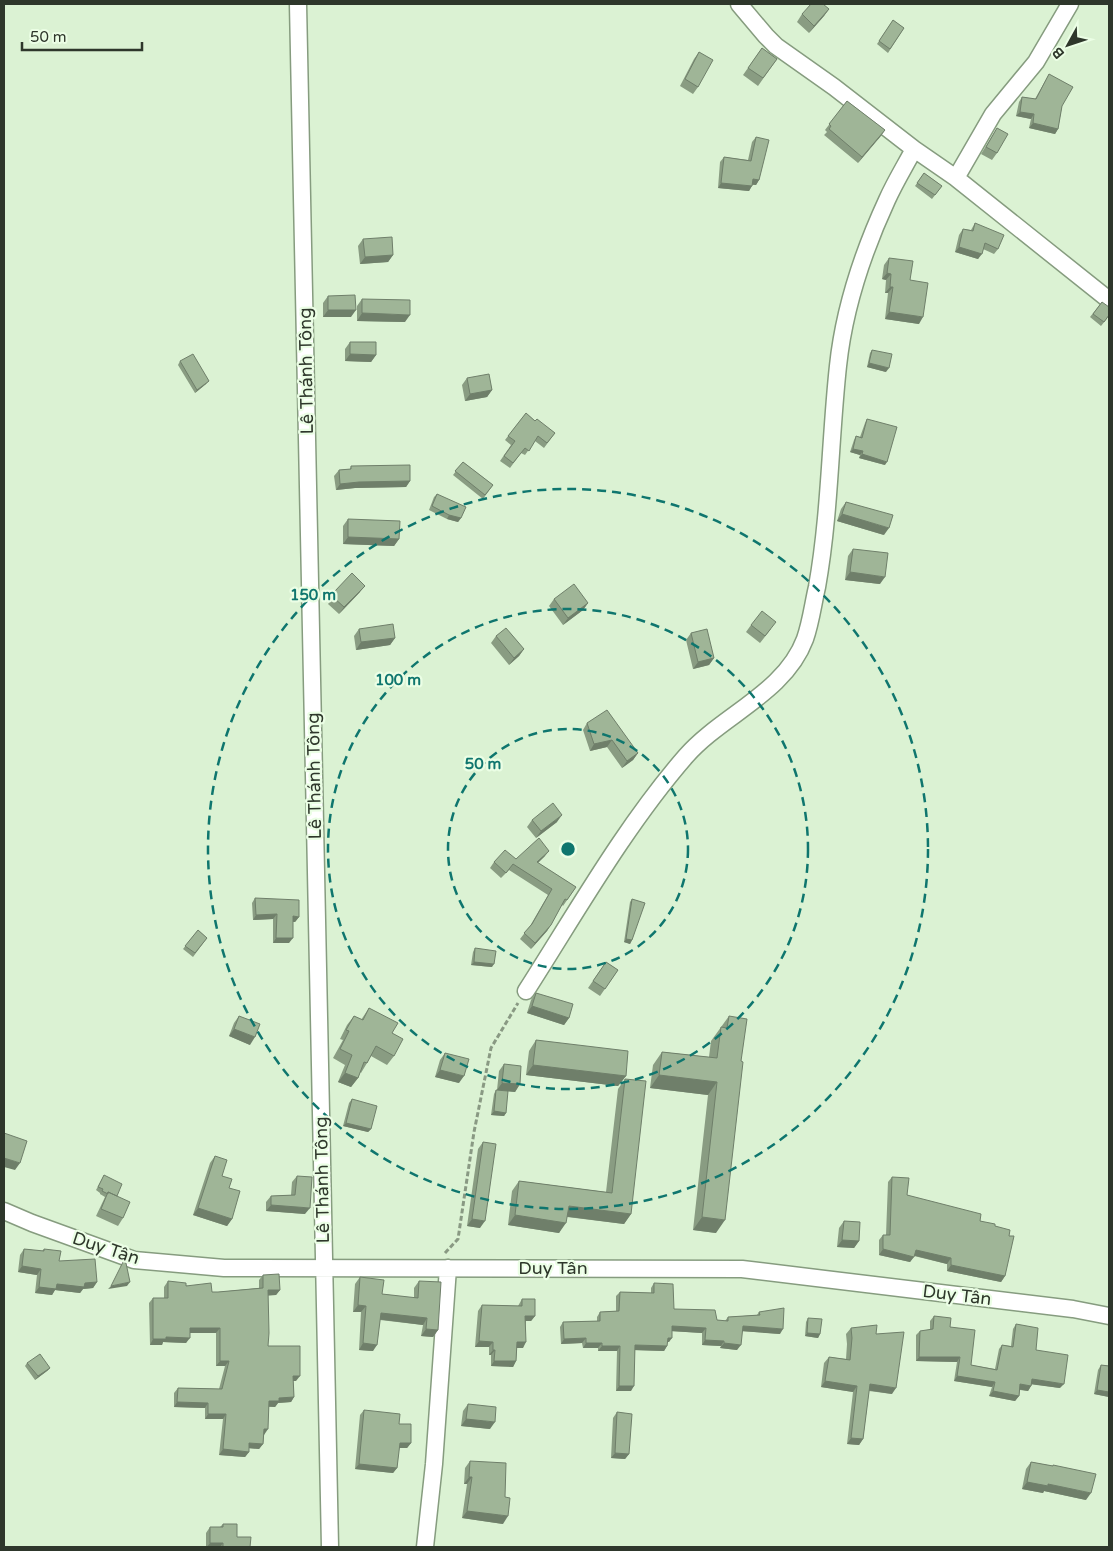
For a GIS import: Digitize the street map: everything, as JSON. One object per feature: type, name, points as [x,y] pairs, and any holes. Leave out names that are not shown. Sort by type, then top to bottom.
[{"type":"street","name":"Lê Thánh Tông","points":[[298,4],[330,1547]]},
{"type":"street","points":[[738,4],[776,46],[956,178],[1109,300]]},
{"type":"street","points":[[956,178],[994,114],[1036,62],[1070,4]]},
{"type":"street","points":[[526,991],[594,883],[646,807],[686,756],[723,723],[771,687],[791,664],[805,640],[823,554],[838,364],[846,323],[861,267],[875,229],[887,199],[914,149]]},
{"type":"street","name":"Duy Tân","points":[[4,1211],[134,1260],[224,1268],[742,1269],[1073,1309],[1109,1316]]},
{"type":"street","points":[[425,1547],[434,1464],[448,1268]]},
{"type":"path","points":[[430,1268],[458,1239],[474,1132],[491,1048],[526,991]]},
{"type":"building","points":[[811,4],[823,4],[829,9],[814,26],[802,14]]},
{"type":"building","points":[[893,20],[904,28],[890,49],[879,41]]},
{"type":"building","points":[[762,48],[777,59],[763,78],[748,68]]},
{"type":"building","points":[[699,52],[713,60],[698,87],[685,79]]},
{"type":"building","points":[[1049,74],[1073,87],[1062,106],[1058,129],[1033,123],[1034,114],[1020,112],[1022,97],[1036,99]]},
{"type":"building","points":[[847,101],[885,130],[862,157],[829,129],[831,126],[829,124]]},
{"type":"building","points":[[997,128],[1008,134],[997,153],[986,147]]},
{"type":"building","points":[[756,137],[769,140],[759,180],[753,179],[752,186],[721,183],[724,157],[751,161]]},
{"type":"building","points":[[924,173],[942,186],[935,195],[917,183]]},
{"type":"building","points":[[975,223],[1004,235],[998,249],[985,243],[982,254],[959,247],[963,229],[973,231]]},
{"type":"building","points":[[392,237],[393,255],[365,257],[363,239]]},
{"type":"building","points":[[889,258],[913,261],[910,280],[928,283],[923,317],[889,312],[893,287],[890,287],[891,274],[887,273]]},
{"type":"building","points":[[355,295],[356,310],[328,310],[328,296]]},
{"type":"building","points":[[362,299],[410,300],[410,315],[362,313]]},
{"type":"building","points":[[1102,302],[1109,307],[1109,315],[1104,322],[1093,314]]},
{"type":"building","points":[[350,342],[376,342],[376,355],[350,354]]},
{"type":"building","points":[[872,350],[892,354],[889,368],[869,363]]},
{"type":"building","points":[[193,354],[209,381],[197,390],[180,361]]},
{"type":"building","points":[[489,374],[492,390],[470,394],[467,378]]},
{"type":"building","points":[[526,413],[555,433],[547,443],[538,436],[529,451],[525,448],[513,463],[504,456],[515,441],[508,436]]},
{"type":"building","points":[[867,419],[897,427],[887,462],[862,454],[863,451],[853,449],[856,436],[862,438]]},
{"type":"building","points":[[463,462],[493,485],[485,495],[455,471]]},
{"type":"building","points":[[410,465],[410,481],[340,484],[339,470],[351,469],[351,466]]},
{"type":"building","points":[[437,494],[466,507],[461,518],[449,515],[432,506]]},
{"type":"building","points":[[846,502],[893,515],[889,528],[842,514]]},
{"type":"building","points":[[348,519],[400,521],[399,539],[348,537]]},
{"type":"building","points":[[853,549],[888,553],[885,577],[850,572]]},
{"type":"building","points":[[352,573],[365,586],[344,607],[333,597],[337,593],[335,591]]},
{"type":"building","points":[[574,584],[588,603],[568,618],[554,599]]},
{"type":"building","points":[[762,611],[776,622],[765,636],[751,625]]},
{"type":"building","points":[[393,624],[395,638],[361,642],[359,629]]},
{"type":"building","points":[[506,628],[524,649],[514,658],[496,636]]},
{"type":"building","points":[[707,629],[714,658],[698,662],[691,633]]},
{"type":"building","points":[[607,710],[638,753],[627,761],[612,740],[594,744],[587,723]]},
{"type":"building","points":[[553,803],[562,815],[541,831],[532,820]]},
{"type":"building","points":[[539,838],[549,851],[537,862],[576,887],[567,900],[565,899],[551,925],[535,943],[524,933],[532,924],[552,889],[513,864],[506,873],[494,862],[505,850],[516,859]]},
{"type":"building","points":[[255,898],[299,900],[299,917],[293,916],[293,938],[276,938],[277,914],[256,915]]},
{"type":"building","points":[[632,899],[645,903],[632,940],[626,939]]},
{"type":"building","points":[[198,930],[207,938],[195,953],[185,946]]},
{"type":"building","points":[[475,948],[496,951],[494,964],[474,962]]},
{"type":"building","points":[[606,962],[618,970],[605,989],[593,981]]},
{"type":"building","points":[[536,993],[573,1004],[569,1018],[532,1006]]},
{"type":"building","points":[[369,1008],[398,1023],[392,1033],[403,1039],[394,1056],[376,1046],[367,1063],[364,1062],[358,1078],[345,1073],[352,1055],[340,1049],[349,1031],[346,1030],[354,1016],[363,1020]]},
{"type":"building","points":[[239,1016],[260,1024],[255,1037],[234,1029]]},
{"type":"building","points":[[729,1016],[747,1019],[725,1220],[702,1217],[717,1082],[659,1075],[662,1052],[717,1058],[721,1027],[727,1028]]},
{"type":"building","points":[[536,1040],[628,1051],[626,1076],[533,1065]]},
{"type":"building","points":[[445,1053],[469,1059],[464,1076],[440,1070]]},
{"type":"building","points":[[504,1064],[521,1066],[520,1084],[502,1083]]},
{"type":"building","points":[[625,1079],[646,1081],[631,1214],[569,1206],[566,1223],[515,1215],[519,1181],[612,1193]]},
{"type":"building","points":[[496,1090],[508,1091],[506,1113],[494,1111]]},
{"type":"building","points":[[352,1099],[377,1106],[371,1129],[346,1123]]},
{"type":"building","points":[[4,1133],[27,1141],[20,1163],[4,1158]]},
{"type":"building","points":[[483,1142],[496,1144],[485,1221],[472,1219]]},
{"type":"building","points":[[215,1156],[227,1160],[222,1176],[232,1179],[229,1188],[240,1191],[232,1219],[198,1208]]},
{"type":"building","points":[[104,1175],[122,1184],[117,1196],[108,1192],[108,1194],[98,1187]]},
{"type":"building","points":[[297,1176],[312,1177],[310,1208],[271,1205],[271,1196],[295,1195]]},
{"type":"building","points":[[892,1177],[909,1178],[907,1195],[981,1214],[980,1221],[1010,1230],[1009,1236],[1014,1236],[1005,1276],[951,1265],[951,1258],[916,1250],[914,1257],[883,1249],[883,1235],[890,1235]]},
{"type":"building","points":[[108,1192],[130,1202],[123,1218],[101,1209]]},
{"type":"building","points":[[844,1221],[860,1222],[859,1241],[842,1240]]},
{"type":"building","points":[[24,1249],[61,1251],[59,1261],[95,1259],[97,1282],[85,1283],[84,1287],[57,1284],[56,1289],[39,1287],[41,1269],[22,1266]]},
{"type":"building","points":[[123,1262],[126,1263],[130,1282],[111,1286]]},
{"type":"building","points":[[279,1274],[280,1290],[268,1290],[268,1346],[300,1346],[300,1376],[293,1376],[294,1397],[279,1398],[279,1401],[269,1401],[268,1429],[264,1429],[263,1444],[249,1443],[249,1452],[223,1449],[226,1414],[208,1414],[208,1403],[177,1402],[178,1388],[222,1389],[229,1361],[220,1361],[220,1328],[190,1328],[190,1338],[166,1337],[166,1339],[153,1339],[153,1298],[168,1298],[168,1281],[186,1283],[186,1286],[211,1283],[212,1292],[218,1292],[263,1288],[263,1275]]},
{"type":"building","points":[[360,1277],[384,1280],[382,1294],[418,1298],[419,1281],[441,1282],[438,1330],[426,1329],[427,1318],[381,1313],[377,1345],[363,1343],[366,1306],[358,1305]]},
{"type":"building","points":[[654,1283],[673,1284],[674,1309],[715,1310],[717,1320],[728,1321],[728,1317],[760,1315],[759,1312],[784,1308],[783,1329],[743,1326],[741,1345],[724,1343],[724,1341],[705,1340],[706,1328],[672,1326],[672,1338],[668,1338],[667,1346],[635,1345],[634,1386],[619,1386],[620,1346],[602,1346],[602,1343],[586,1343],[586,1338],[564,1339],[563,1322],[600,1321],[600,1312],[619,1311],[620,1292],[654,1293]]},
{"type":"building","points":[[522,1299],[535,1299],[535,1316],[525,1316],[526,1342],[517,1342],[516,1361],[494,1361],[495,1350],[493,1350],[493,1342],[479,1341],[482,1305],[522,1306]]},
{"type":"building","points":[[934,1316],[951,1318],[950,1327],[975,1330],[971,1365],[997,1370],[1002,1345],[1013,1347],[1016,1324],[1038,1328],[1036,1350],[1068,1355],[1064,1384],[1032,1379],[1031,1386],[1020,1384],[1019,1396],[993,1391],[995,1382],[957,1376],[960,1357],[919,1357],[920,1331],[933,1329]]},
{"type":"building","points":[[808,1318],[822,1319],[820,1334],[807,1333]]},
{"type":"building","points":[[877,1325],[876,1334],[904,1332],[896,1388],[870,1384],[863,1439],[851,1438],[857,1386],[825,1381],[829,1357],[850,1360],[851,1328]]},
{"type":"building","points":[[40,1354],[50,1368],[38,1376],[27,1363]]},
{"type":"building","points":[[1101,1365],[1109,1366],[1109,1392],[1097,1390]]},
{"type":"building","points":[[468,1404],[496,1407],[495,1422],[466,1419]]},
{"type":"building","points":[[364,1410],[400,1414],[399,1424],[411,1424],[411,1443],[400,1443],[397,1468],[359,1464]]},
{"type":"building","points":[[617,1412],[632,1414],[629,1454],[615,1453]]},
{"type":"building","points":[[470,1461],[506,1463],[505,1497],[510,1498],[508,1516],[467,1511],[472,1477],[469,1477]]},
{"type":"building","points":[[1031,1462],[1096,1474],[1091,1493],[1048,1484],[1048,1486],[1027,1482]]},
{"type":"building","points":[[223,1524],[237,1524],[237,1537],[251,1537],[250,1547],[223,1547],[223,1543],[210,1543],[210,1527],[223,1527]]}]
